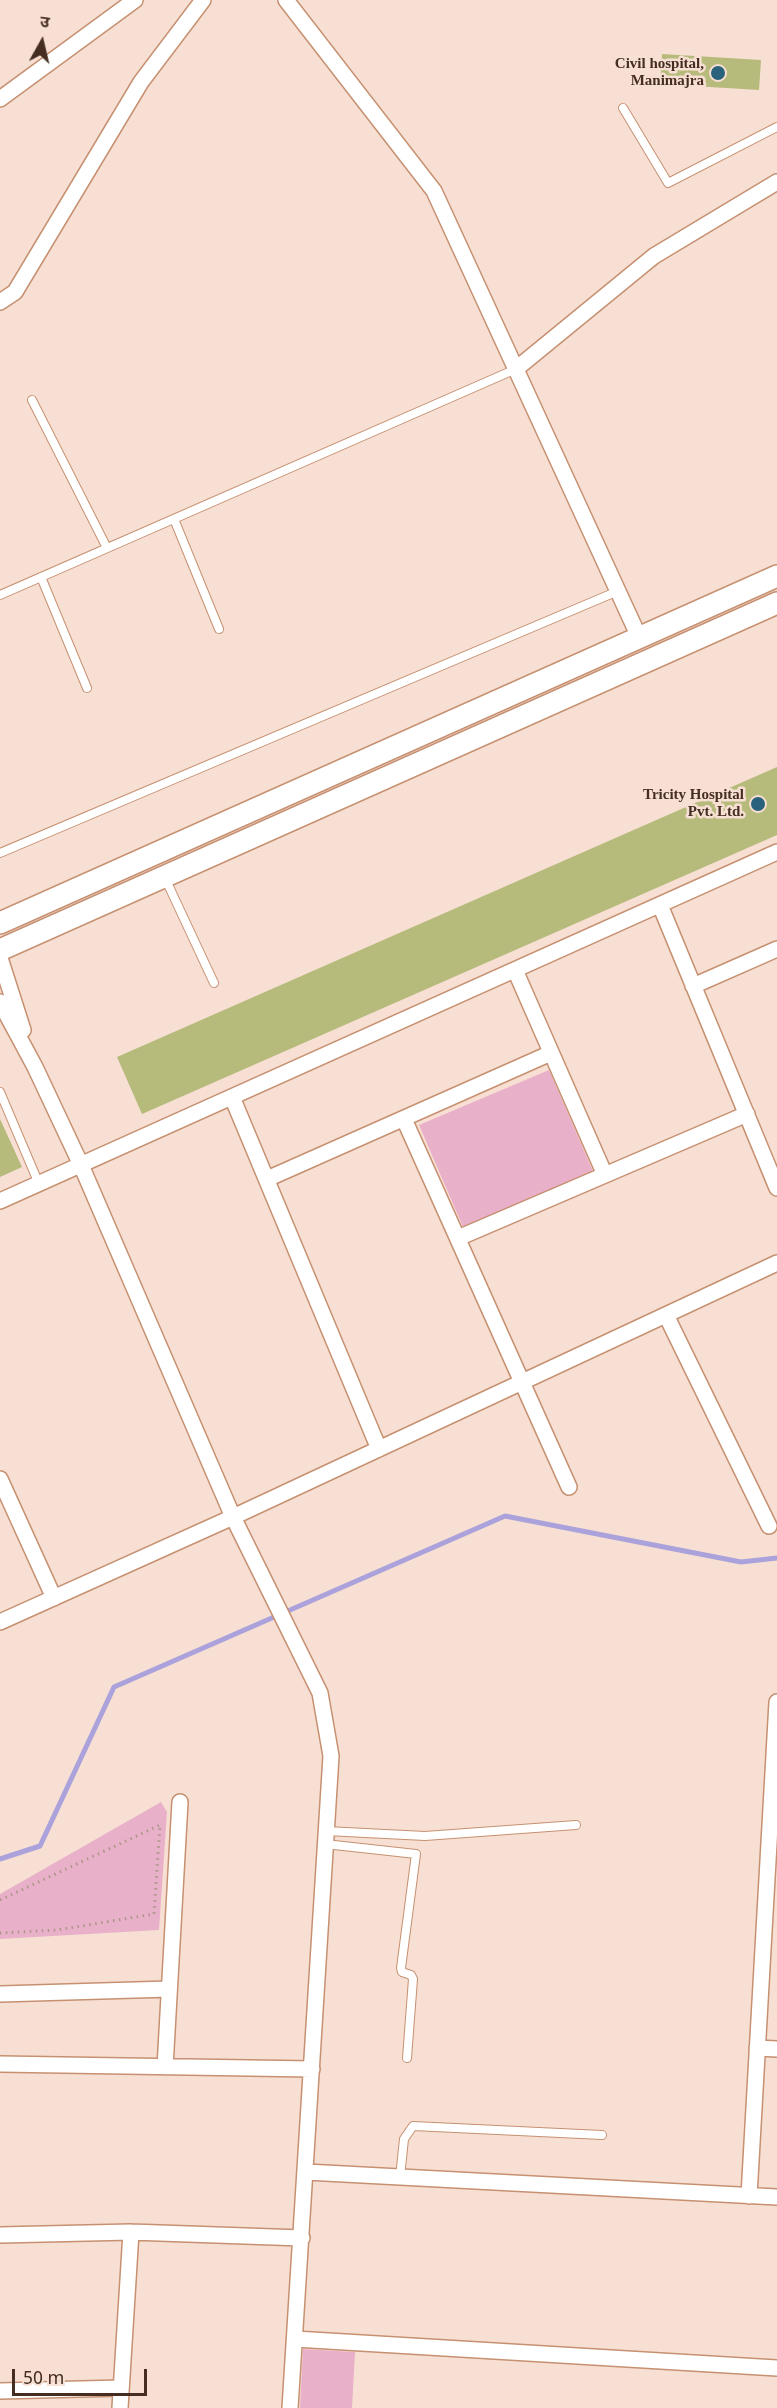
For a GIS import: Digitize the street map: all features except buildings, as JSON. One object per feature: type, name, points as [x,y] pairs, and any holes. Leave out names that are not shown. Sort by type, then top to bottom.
[{"type":"main road","points":[[0,923],[777,576]]},
{"type":"main road","points":[[0,950],[777,603]]},
{"type":"street","points":[[0,99],[135,0]]},
{"type":"street","points":[[0,302],[15,292],[141,82],[203,0]]},
{"type":"street","points":[[286,0],[434,191],[639,637]]},
{"type":"street","points":[[516,369],[654,256],[777,182]]},
{"type":"street","points":[[0,1201],[777,852]]},
{"type":"street","points":[[660,904],[777,1188]]},
{"type":"street","points":[[693,986],[777,949]]},
{"type":"street","points":[[0,958],[35,1067]]},
{"type":"street","points":[[515,970],[605,1175]]},
{"type":"street","points":[[0,1002],[35,1067],[81,1165],[234,1517],[320,1693],[331,1756],[290,2408]]},
{"type":"street","points":[[267,1179],[551,1053]]},
{"type":"street","points":[[232,1097],[380,1449]]},
{"type":"street","points":[[458,1238],[747,1114]]},
{"type":"street","points":[[404,1119],[569,1487]]},
{"type":"street","points":[[0,1622],[234,1517],[777,1263]]},
{"type":"street","points":[[666,1315],[769,1526]]},
{"type":"street","points":[[0,1479],[54,1598]]},
{"type":"street","points":[[749,2196],[757,2048],[771,1906],[777,1702]]},
{"type":"street","points":[[165,2067],[180,1802]]},
{"type":"street","points":[[0,1994],[170,1989]]},
{"type":"street","points":[[757,2048],[777,2049]]},
{"type":"street","points":[[0,2064],[312,2069]]},
{"type":"street","points":[[306,2172],[777,2197]]},
{"type":"street","points":[[0,2235],[131,2232],[302,2238]]},
{"type":"street","points":[[120,2408],[131,2232]]},
{"type":"street","points":[[296,2339],[777,2368]]},
{"type":"street","points":[[0,2391],[122,2388]]},
{"type":"lane","points":[[623,108],[668,183],[777,127]]},
{"type":"lane","points":[[0,595],[516,369]]},
{"type":"lane","points":[[32,400],[107,548]]},
{"type":"lane","points":[[174,519],[219,629]]},
{"type":"lane","points":[[41,576],[87,688]]},
{"type":"lane","points":[[0,853],[618,591]]},
{"type":"lane","points":[[164,877],[214,983]]},
{"type":"lane","points":[[0,1092],[39,1184]]},
{"type":"lane","points":[[326,1838],[425,1836],[576,1825]]},
{"type":"lane","points":[[326,1838],[416,1854],[401,1968],[402,1972],[411,1975],[413,1979],[407,2058]]},
{"type":"lane","points":[[400,2177],[404,2139],[413,2126],[602,2135]]},
{"type":"path","points":[[0,1900],[160,1825],[154,1914],[57,1930],[0,1933]]},
{"type":"shaded area","points":[[549,1070],[593,1171],[463,1227],[419,1125]]},
{"type":"shaded area","points":[[161,1802],[167,1812],[159,1930],[0,1939],[0,1894]]},
{"type":"shaded area","points":[[303,2349],[355,2352],[352,2408],[300,2408]]},
{"type":"waterway","points":[[0,1859],[40,1846],[114,1687],[505,1516],[741,1562],[777,1558]]},
{"type":"place","name":"Civil hospital, Manimajra","points":[[718,73]]},
{"type":"place","name":"Tricity Hospital Pvt. Ltd.","points":[[758,804]]}]
